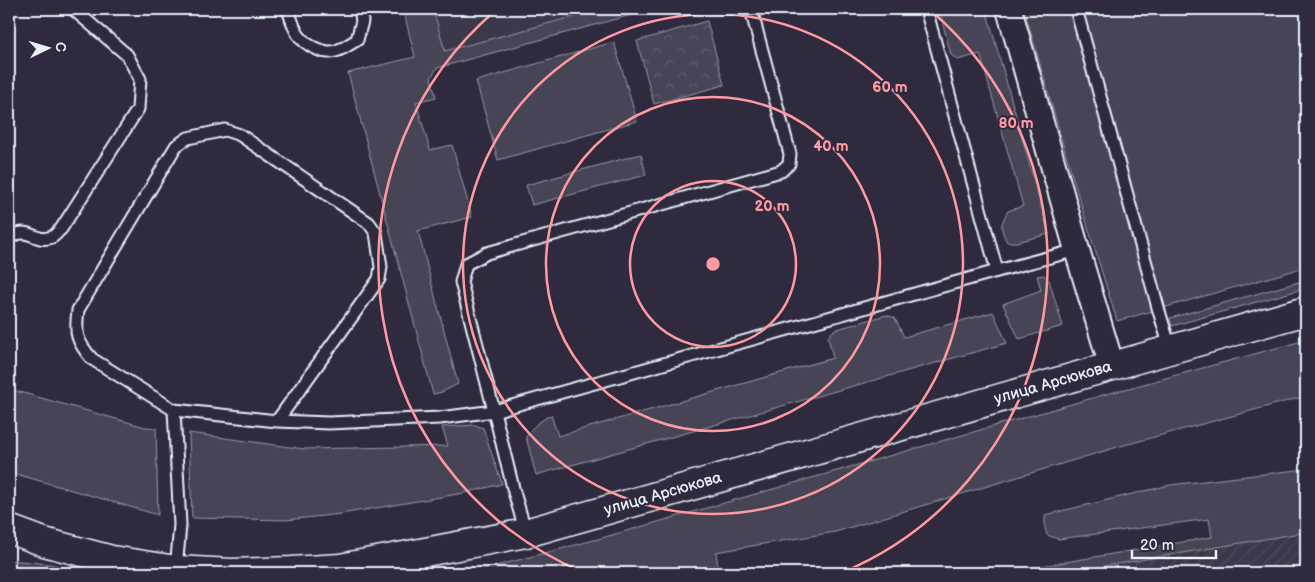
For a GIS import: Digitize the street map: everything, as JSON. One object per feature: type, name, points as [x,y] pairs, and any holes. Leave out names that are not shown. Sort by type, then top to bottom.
[{"type":"street","points":[[1009,9],[1112,367]]},
{"type":"street","name":"улица Арсюкова","points":[[9,529],[44,542],[112,560],[176,570],[232,573],[340,568],[526,533],[1306,312]]},
{"type":"lane","points":[[9,238],[15,233],[26,232],[39,238],[52,237],[61,229],[138,110],[140,79],[127,55],[73,9]]},
{"type":"lane","points":[[288,9],[293,26],[300,38],[307,45],[325,53],[342,49],[357,40],[362,21],[360,9]]},
{"type":"lane","points":[[926,9],[997,271]]},
{"type":"lane","points":[[1076,9],[1158,311],[1171,350]]},
{"type":"lane","points":[[526,533],[461,282],[466,264],[487,253],[782,171],[789,164],[790,154],[753,17]]},
{"type":"lane","points":[[277,421],[378,279],[381,267],[376,233],[368,223],[240,135],[225,130],[188,138],[176,146],[78,310],[76,329],[82,348],[92,359],[174,410],[277,421],[329,423],[440,418],[494,411],[1077,250]]},
{"type":"lane","points":[[174,410],[180,525],[176,570]]},
{"type":"shaded area","points":[[433,9],[603,9],[445,51]]},
{"type":"shaded area","points":[[1306,532],[1306,573],[1064,573]]},
{"type":"green space","points":[[403,9],[433,9],[445,51],[603,9],[653,9],[437,68],[431,78],[436,97],[416,102],[430,150],[452,145],[472,217],[418,231],[458,384],[433,394],[348,73],[415,57]]},
{"type":"green space","points":[[939,9],[986,9],[1049,234],[1017,242],[1007,242],[1002,229],[1003,219],[1008,211],[1023,206],[980,54],[958,60],[951,55]]},
{"type":"green space","points":[[1024,9],[1306,9],[1306,267],[1117,321],[1071,172]]},
{"type":"green space","points":[[707,21],[724,85],[654,104],[637,41]]},
{"type":"green space","points":[[614,42],[637,121],[498,160],[476,81]]},
{"type":"green space","points":[[641,154],[646,175],[532,205],[526,185]]},
{"type":"green space","points":[[1044,275],[1049,280],[1063,326],[1019,339],[1003,304],[1041,290],[1037,276]]},
{"type":"green space","points":[[1306,280],[1306,288],[1172,326],[1170,318]]},
{"type":"green space","points":[[993,312],[1007,343],[536,475],[526,437],[537,424],[551,415],[558,436],[833,358],[828,337],[834,330],[886,315],[895,318],[904,337]]},
{"type":"green space","points":[[1306,340],[1306,396],[1121,446],[835,532],[716,552],[719,573],[462,573],[598,539],[1103,395]]},
{"type":"green space","points":[[9,389],[145,427],[156,428],[158,515],[9,472]]},
{"type":"green space","points":[[475,425],[483,428],[502,484],[464,493],[341,514],[286,520],[192,518],[189,433],[304,449],[448,446],[442,427]]},
{"type":"green space","points":[[1306,469],[1306,532],[1064,573],[1001,573],[1212,537],[1209,519],[1058,539],[1047,535],[1045,515],[1170,485]]},
{"type":"green space","points":[[9,560],[50,564],[83,573],[9,573]]}]
